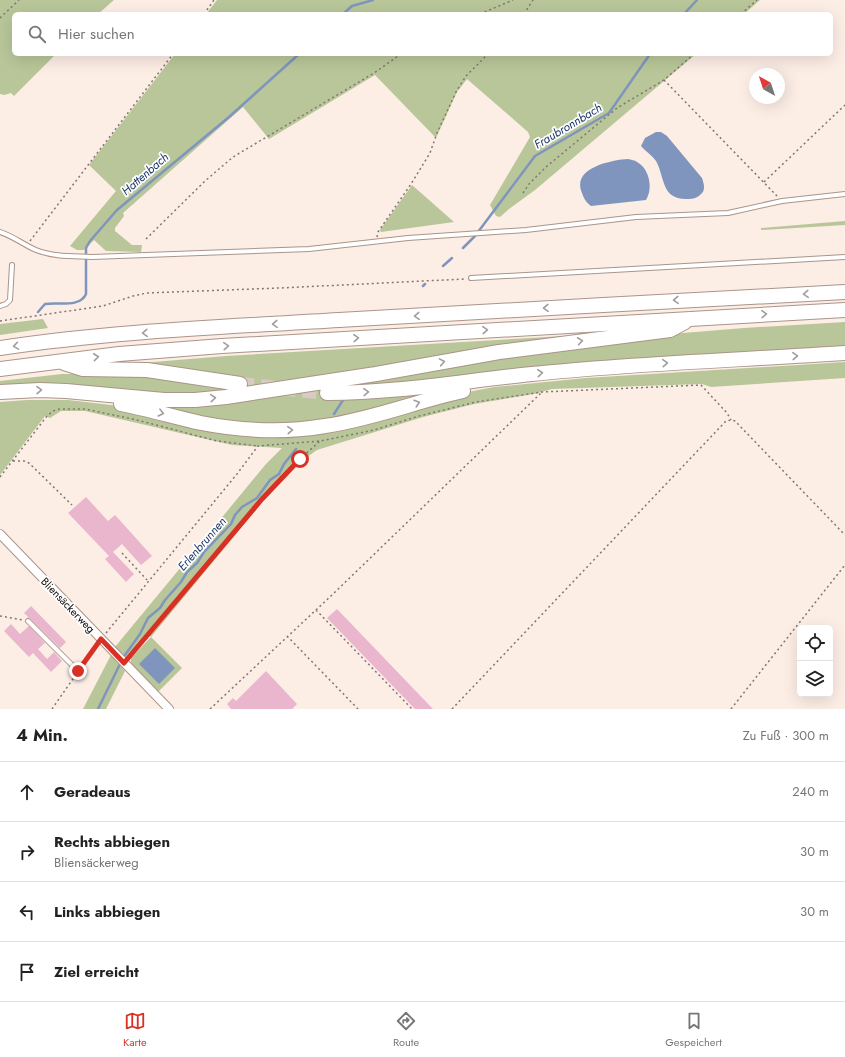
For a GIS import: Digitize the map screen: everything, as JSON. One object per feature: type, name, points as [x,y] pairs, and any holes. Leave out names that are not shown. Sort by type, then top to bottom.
[{"type":"highway","points":[[0,348],[58,340],[221,327],[656,301],[845,292]]},
{"type":"highway","points":[[0,369],[119,354],[274,342],[845,310]]},
{"type":"highway","points":[[0,392],[40,390],[164,400],[195,400],[226,397],[376,374],[499,352],[670,330],[691,319]]},
{"type":"highway","points":[[328,393],[398,391],[501,378],[626,366],[845,353]]},
{"type":"highway","points":[[58,361],[83,369],[147,370],[240,384]]},
{"type":"highway","points":[[91,393],[110,402],[138,407],[202,423],[236,428],[281,430],[324,427],[360,420],[442,395],[476,388],[501,378]]},
{"type":"street","name":"Bliensäckerweg","points":[[0,534],[169,709]]},
{"type":"lane","points":[[0,232],[26,245],[51,254],[92,257],[288,251],[408,238],[557,227],[636,217],[728,213],[782,201],[845,194]]},
{"type":"lane","points":[[471,278],[845,257]]},
{"type":"lane","points":[[0,306],[6,304],[10,300],[12,265]]},
{"type":"lane","points":[[28,621],[78,671]]},
{"type":"path","points":[[0,18],[19,0]]},
{"type":"path","points":[[205,12],[214,0]]},
{"type":"path","points":[[485,12],[513,0]]},
{"type":"path","points":[[525,12],[533,0]]},
{"type":"path","points":[[743,12],[757,0]]},
{"type":"path","points":[[26,245],[171,56]]},
{"type":"path","points":[[146,239],[195,191],[233,158],[374,73],[399,56]]},
{"type":"path","points":[[378,232],[430,153],[437,133],[459,87],[466,76],[486,56]]},
{"type":"path","points":[[523,193],[529,184],[546,167],[617,108],[664,80],[692,56]]},
{"type":"path","points":[[664,80],[782,201]]},
{"type":"path","points":[[764,182],[845,105]]},
{"type":"path","points":[[0,322],[114,304],[133,296],[147,293],[471,278]]},
{"type":"path","points":[[0,477],[47,416],[53,411],[70,408],[85,409],[137,420],[217,441],[258,446],[320,441],[374,430],[420,416],[476,402],[542,392],[701,385],[727,413],[731,420]]},
{"type":"path","points":[[210,709],[316,610],[542,392]]},
{"type":"path","points":[[452,709],[726,421],[735,420],[845,535]]},
{"type":"path","points":[[124,663],[262,499],[300,459],[320,441]]},
{"type":"path","points":[[52,709],[101,639],[237,474],[258,446]]},
{"type":"path","points":[[13,461],[24,461],[29,463],[72,505]]},
{"type":"path","points":[[122,553],[148,581]]},
{"type":"path","points":[[731,709],[845,565]]},
{"type":"path","points":[[316,610],[412,709]]},
{"type":"path","points":[[0,616],[28,621]]},
{"type":"path","points":[[287,636],[358,709]]},
{"type":"green space","points":[[0,0],[114,0],[100,12],[12,12],[12,56],[54,56],[14,96],[11,93],[4,95],[0,94]]},
{"type":"green space","points":[[217,0],[760,0],[746,12],[208,12]]},
{"type":"green space","points":[[173,56],[694,56],[535,190],[500,217],[496,216],[490,205],[530,137],[528,132],[467,79],[457,92],[436,138],[375,75],[269,139],[243,107],[123,213],[124,216],[115,228],[115,231],[132,245],[142,245],[141,252],[106,251],[94,240],[84,250],[77,250],[70,246],[116,191],[89,165]]},
{"type":"green space","points":[[412,185],[454,222],[381,232],[380,230]]},
{"type":"green space","points":[[845,221],[845,225],[761,230],[761,228]]},
{"type":"green space","points":[[43,319],[48,328],[0,335],[0,324]]},
{"type":"green space","points":[[845,322],[845,349],[439,390],[389,408],[307,425],[236,424],[147,403],[282,394],[635,337],[744,328]]},
{"type":"green space","points":[[563,336],[229,392],[187,395],[0,387],[0,381],[62,374],[93,374],[129,364],[226,356]]},
{"type":"green space","points":[[845,362],[845,378],[711,387],[702,384],[552,389],[534,394],[474,404],[423,417],[317,450],[300,462],[264,500],[151,637],[148,634],[125,659],[115,647],[266,464],[282,448],[232,445],[85,411],[61,411],[50,418],[45,416],[0,475],[0,402],[27,400],[68,400],[111,405],[252,434],[494,387],[586,378]]},
{"type":"green space","points":[[151,637],[182,668],[158,692],[131,664],[131,658]]},
{"type":"green space","points":[[111,655],[125,671],[106,709],[83,709]]},
{"type":"water","points":[[656,132],[661,132],[667,136],[702,178],[704,189],[702,193],[695,198],[678,198],[672,195],[665,186],[656,161],[641,146],[645,138]]},
{"type":"water","points":[[628,159],[635,161],[645,169],[650,185],[646,200],[591,206],[585,200],[582,193],[580,184],[582,177],[594,167],[612,161]]},
{"type":"water","points":[[155,648],[175,668],[159,684],[139,664]]},
{"type":"building","points":[[86,497],[108,521],[115,515],[152,556],[141,565],[122,544],[113,552],[134,574],[126,582],[105,559],[109,556],[68,513]]},
{"type":"building","points":[[31,606],[66,642],[60,648],[24,613]]},
{"type":"building","points":[[337,609],[433,709],[415,709],[327,618]]},
{"type":"building","points":[[11,624],[20,634],[29,626],[45,643],[38,649],[47,659],[54,652],[62,661],[51,672],[33,653],[29,657],[4,631]]},
{"type":"building","points":[[266,671],[297,704],[292,709],[231,709],[227,704],[233,698],[236,701]]},
{"type":"waterway","name":"Hattenbach","points":[[345,12],[352,6],[373,0]]},
{"type":"waterway","name":"Fraubronnbach","points":[[686,12],[697,0]]},
{"type":"waterway","name":"Hattenbach","points":[[38,312],[45,304],[68,304],[74,303],[83,298],[86,294],[86,248],[90,241],[117,210],[229,117],[297,56]]},
{"type":"waterway","name":"Fraubronnbach","points":[[463,248],[475,236],[535,156],[609,113],[649,56]]},
{"type":"waterway","name":"Fraubronnbach","points":[[443,266],[452,258]]},
{"type":"waterway","name":"Erlenbrunnen","points":[[334,414],[343,400]]},
{"type":"waterway","name":"Erlenbrunnen","points":[[125,655],[140,634],[148,618],[160,608],[181,582],[187,572],[197,563],[204,552],[231,524],[235,515],[242,507],[257,498],[270,480],[279,474],[284,464],[296,449]]},
{"type":"waterway","name":"Erlenbrunnen","points":[[98,709],[120,664]]},
{"type":"tunnel","points":[[240,384],[327,393]]},
{"type":"route","points":[[78,671],[101,639],[124,663],[262,499],[300,459]]}]
